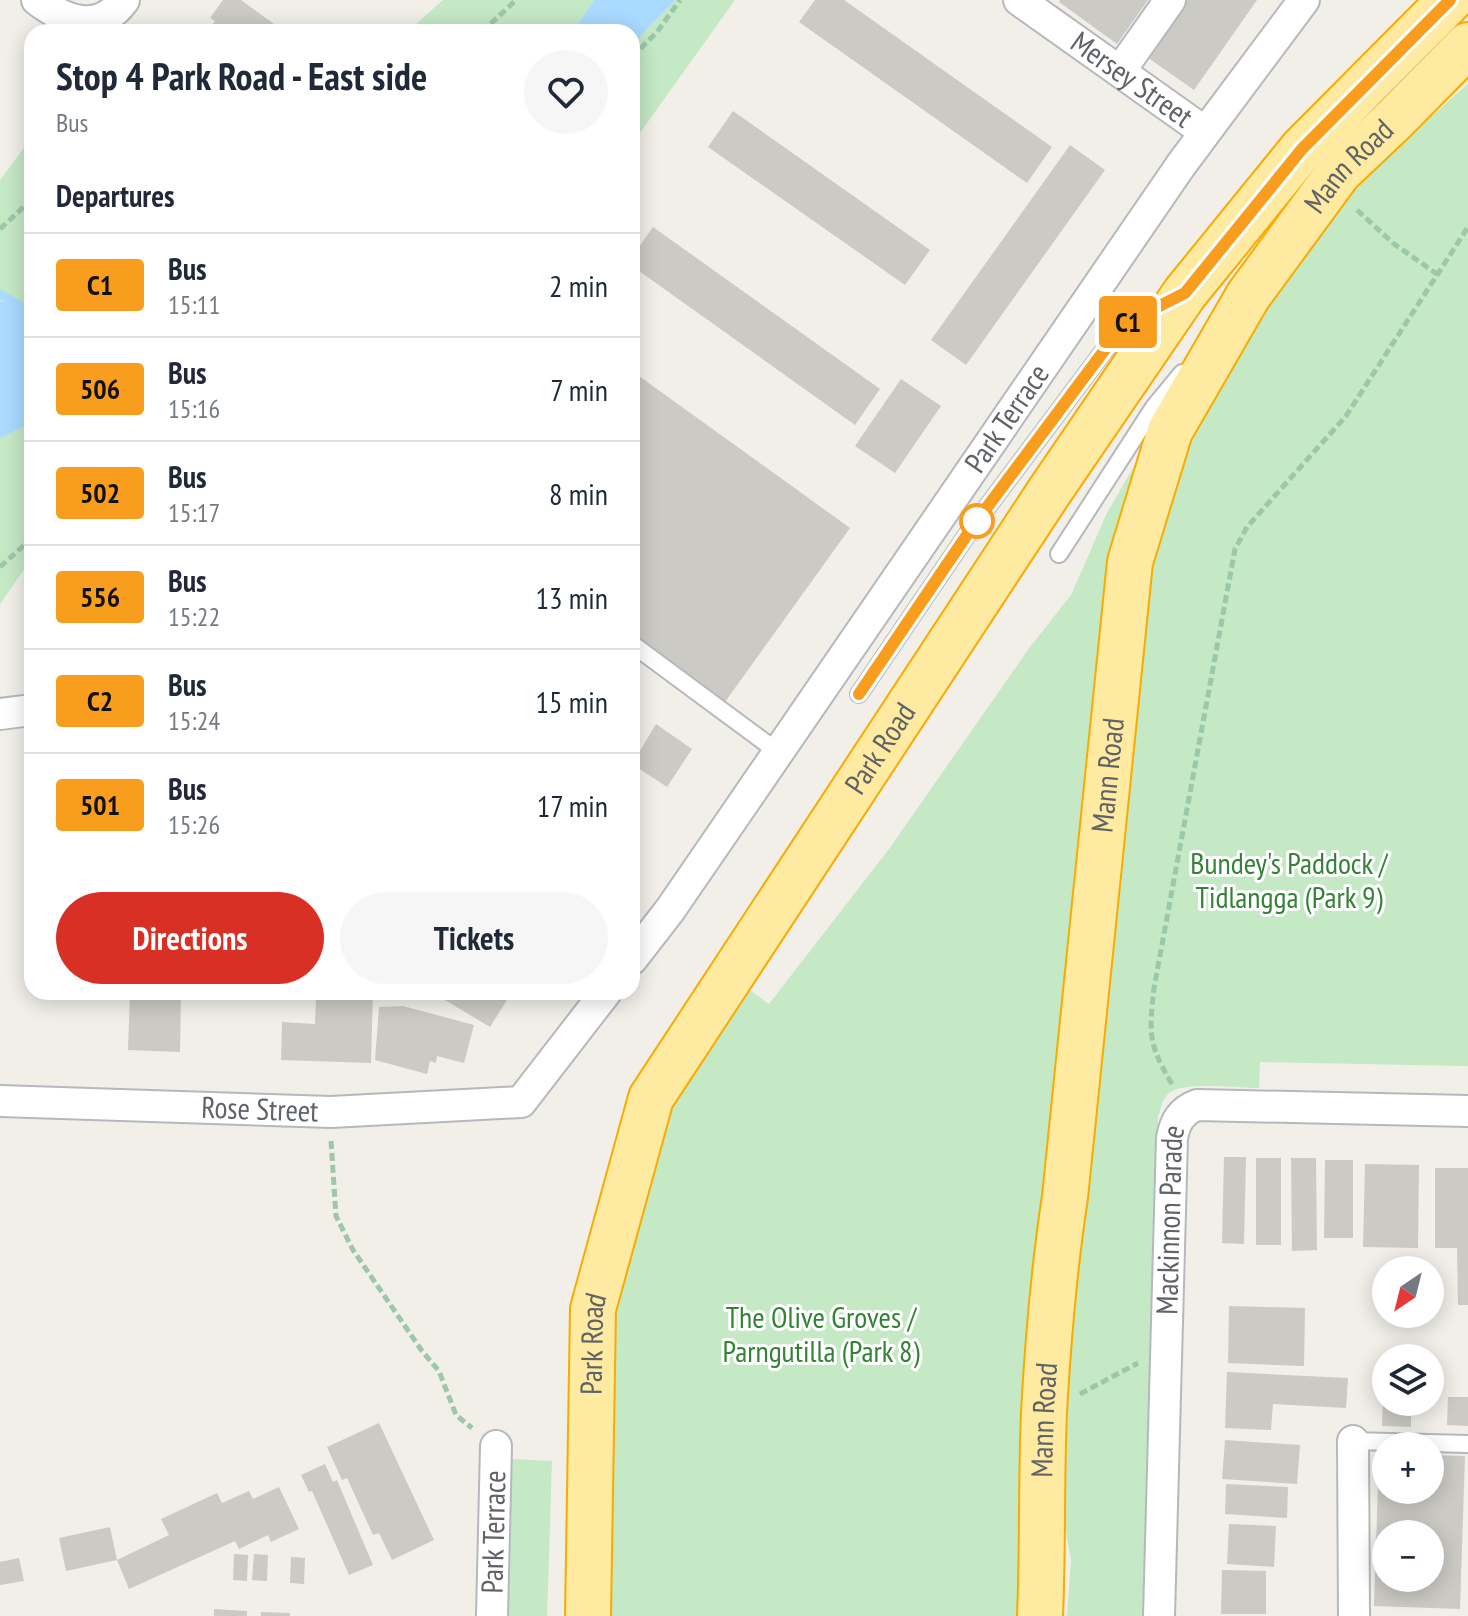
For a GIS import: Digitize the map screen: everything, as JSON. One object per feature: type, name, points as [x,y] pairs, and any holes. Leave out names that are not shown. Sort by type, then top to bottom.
[{"type":"highway","name":"Park Road","points":[[588,1616],[593,1309],[651,1098],[1032,519],[1185,293],[1302,149],[1450,0]]},
{"type":"highway","name":"Mann Road","points":[[1040,1616],[1044,1414],[1057,1247],[1065,1197],[1130,562],[1170,431],[1248,296],[1339,172],[1468,45]]},
{"type":"street","points":[[37,0],[73,21],[98,19],[116,10],[124,0]]},
{"type":"street","name":"Mersey Street","points":[[1019,0],[1205,132]]},
{"type":"street","points":[[1120,71],[1170,0]]},
{"type":"street","name":"Park Terrace","points":[[640,949],[670,910],[1205,132],[1304,0]]},
{"type":"street","points":[[0,714],[24,711]]},
{"type":"street","name":"Rose Street","points":[[0,1101],[331,1112],[521,1102],[600,1000]]},
{"type":"street","name":"Mackinnon Parade","points":[[1159,1616],[1172,1138],[1175,1124],[1187,1109],[1197,1105],[1468,1111]]},
{"type":"street","points":[[1353,1441],[1354,1616]]},
{"type":"street","name":"Park Terrace","points":[[492,1616],[496,1446]]},
{"type":"lane","points":[[859,694],[973,526],[1124,324],[1185,293]]},
{"type":"lane","points":[[1059,554],[1154,407],[1248,296]]},
{"type":"lane","points":[[640,650],[778,752]]},
{"type":"lane","points":[[1353,1441],[1468,1444]]},
{"type":"path","points":[[490,24],[516,0]]},
{"type":"path","points":[[640,49],[657,32],[680,0]]},
{"type":"path","points":[[1330,184],[1394,244],[1437,274]]},
{"type":"path","points":[[0,229],[24,206]]},
{"type":"path","points":[[1187,1109],[1154,1053],[1150,1023],[1235,549],[1247,527],[1346,416],[1468,227]]},
{"type":"path","points":[[0,567],[24,545]]},
{"type":"path","points":[[331,1112],[336,1216],[353,1250],[439,1371],[456,1415],[496,1446]]},
{"type":"path","points":[[1044,1414],[1166,1348]]},
{"type":"green space","points":[[443,0],[594,0],[578,24],[416,24]]},
{"type":"green space","points":[[675,0],[735,0],[640,133],[640,37]]},
{"type":"green space","name":"Bundey's Paddock / Tidlangga (Park 9)","points":[[1468,84],[1468,1066],[1260,1062],[1259,1088],[1199,1086],[1176,1089],[1167,1095],[1158,1117],[1148,1616],[1067,1616],[1071,1560],[1057,1483],[1138,601],[1190,433],[1217,382],[1305,247],[1385,157]]},
{"type":"green space","points":[[24,148],[24,303],[0,302],[0,180]]},
{"type":"green space","points":[[24,427],[24,570],[0,604],[0,438]]},
{"type":"green space","name":"The Olive Groves / Parngutilla (Park 8)","points":[[1144,449],[1117,586],[1082,808],[1046,1196],[1019,1616],[603,1616],[604,1308],[672,1089],[737,981],[769,1004],[889,849],[1030,647],[1071,595],[1107,513]]},
{"type":"green space","points":[[511,1459],[552,1461],[547,1616],[508,1616]]},
{"type":"water","points":[[594,0],[675,0],[640,37],[640,24],[578,24]]},
{"type":"water","points":[[0,302],[24,303],[24,427],[0,438]]},
{"type":"building","points":[[223,0],[241,0],[274,24],[213,24],[215,21],[210,18]]},
{"type":"building","points":[[815,0],[844,0],[1052,147],[1027,183],[799,22]]},
{"type":"building","points":[[1060,0],[1148,0],[1117,44]]},
{"type":"building","points":[[1187,0],[1257,0],[1194,90],[1147,57]]},
{"type":"building","points":[[733,111],[930,250],[905,285],[708,147]]},
{"type":"building","points":[[1070,145],[1105,170],[966,365],[931,340]]},
{"type":"building","points":[[653,227],[880,389],[855,425],[640,272],[640,246]]},
{"type":"building","points":[[640,377],[850,528],[725,702],[640,642]]},
{"type":"building","points":[[901,379],[941,406],[895,473],[855,446]]},
{"type":"building","points":[[656,724],[692,749],[667,787],[640,769],[640,751]]},
{"type":"building","points":[[130,1000],[181,1000],[180,1052],[128,1050]]},
{"type":"building","points":[[316,1000],[373,1000],[371,1063],[281,1060],[282,1022],[315,1024]]},
{"type":"building","points":[[445,1000],[507,1000],[490,1027]]},
{"type":"building","points":[[403,1006],[474,1025],[464,1063],[437,1056],[436,1063],[430,1061],[427,1074],[375,1060],[379,1007]]},
{"type":"building","points":[[1224,1157],[1246,1157],[1244,1244],[1222,1243]]},
{"type":"building","points":[[1256,1158],[1281,1158],[1281,1245],[1256,1245]]},
{"type":"building","points":[[1291,1158],[1316,1158],[1317,1250],[1292,1251]]},
{"type":"building","points":[[1325,1160],[1353,1160],[1353,1238],[1324,1238]]},
{"type":"building","points":[[1365,1164],[1419,1165],[1418,1248],[1363,1247]]},
{"type":"building","points":[[1435,1168],[1468,1168],[1468,1305],[1458,1305],[1457,1248],[1435,1248]]},
{"type":"building","points":[[1229,1306],[1305,1308],[1304,1366],[1228,1363]]},
{"type":"building","points":[[1227,1372],[1348,1378],[1346,1408],[1273,1404],[1271,1430],[1225,1428]]},
{"type":"building","points":[[1448,1397],[1468,1397],[1468,1426],[1447,1425]]},
{"type":"building","points":[[1382,1416],[1411,1416],[1411,1427],[1382,1426]]},
{"type":"building","points":[[379,1423],[434,1540],[392,1560],[379,1533],[373,1535],[347,1478],[342,1480],[327,1447]]},
{"type":"building","points":[[1225,1440],[1300,1445],[1297,1484],[1222,1479]]},
{"type":"building","points":[[1444,1455],[1465,1456],[1460,1609],[1374,1606],[1374,1592],[1444,1592],[1444,1520],[1377,1520],[1377,1504],[1444,1504]]},
{"type":"building","points":[[325,1464],[333,1482],[337,1480],[373,1565],[349,1575],[312,1491],[309,1492],[301,1475]]},
{"type":"building","points":[[1226,1484],[1288,1487],[1287,1518],[1225,1514]]},
{"type":"building","points":[[279,1487],[299,1529],[271,1542],[268,1535],[239,1549],[235,1541],[129,1589],[117,1560],[169,1535],[161,1519],[217,1493],[222,1503],[249,1491],[253,1499]]},
{"type":"building","points":[[1229,1524],[1276,1526],[1274,1567],[1227,1564]]},
{"type":"building","points":[[110,1527],[117,1560],[66,1571],[59,1538]]},
{"type":"building","points":[[234,1554],[248,1555],[247,1581],[233,1580]]},
{"type":"building","points":[[254,1554],[268,1555],[267,1581],[252,1580]]},
{"type":"building","points":[[291,1557],[305,1558],[304,1584],[290,1583]]},
{"type":"building","points":[[19,1558],[24,1581],[0,1585],[0,1562]]},
{"type":"building","points":[[1222,1570],[1266,1571],[1266,1614],[1221,1614]]},
{"type":"building","points":[[214,1609],[247,1611],[247,1616],[214,1616]]},
{"type":"building","points":[[261,1612],[290,1613],[290,1616],[261,1616]]},
{"type":"waterway","points":[[0,294],[24,308]]},
{"type":"bus line","name":"C1","points":[[859,694],[973,526],[1124,324],[1185,293],[1302,149],[1450,0]]}]
